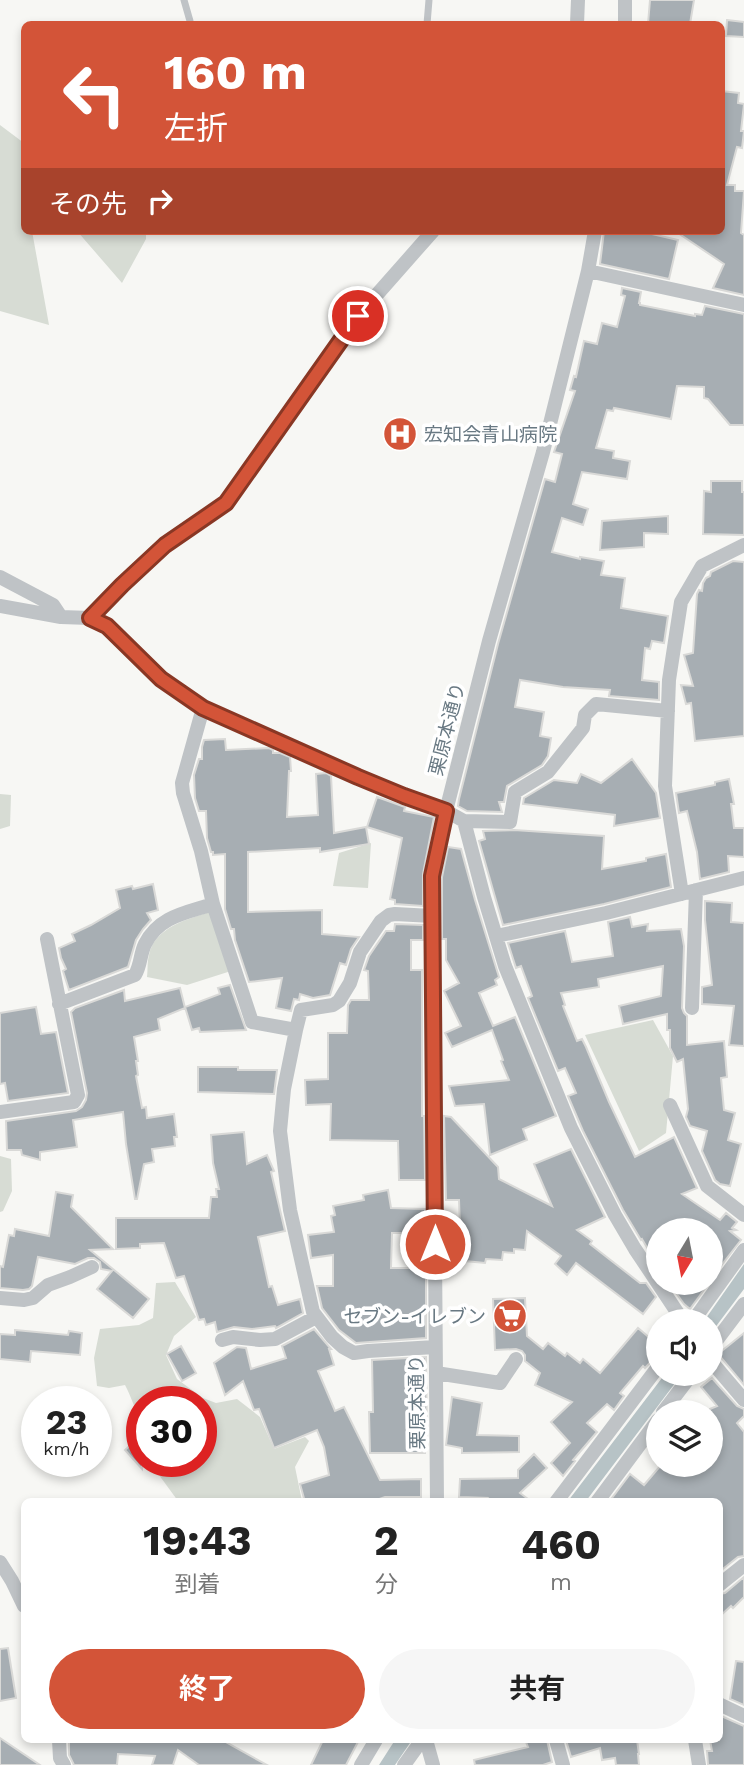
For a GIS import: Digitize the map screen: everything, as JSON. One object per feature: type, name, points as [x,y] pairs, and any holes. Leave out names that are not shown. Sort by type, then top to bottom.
[{"type":"street","points":[[577,21],[578,0]]},
{"type":"street","points":[[625,0],[625,21]]},
{"type":"street","points":[[90,618],[165,545],[226,503],[358,316],[429,235]]},
{"type":"street","name":"栗原本通り","points":[[437,1498],[432,876],[489,641],[543,452],[588,271],[594,235]]},
{"type":"street","points":[[588,271],[744,305]]},
{"type":"street","points":[[692,1008],[689,892],[665,786],[669,680],[681,602],[702,566],[744,545]]},
{"type":"street","points":[[0,577],[53,605],[61,617]]},
{"type":"street","points":[[0,606],[61,617],[90,618],[107,626],[161,679],[203,708],[464,821],[510,822],[515,792],[548,772],[583,728],[585,715],[596,704],[668,711]]},
{"type":"street","points":[[203,708],[182,783],[213,904],[252,1023],[296,1030]]},
{"type":"street","points":[[464,821],[505,966],[571,1128],[622,1226],[675,1309]]},
{"type":"street","points":[[496,936],[606,913],[744,878]]},
{"type":"street","points":[[59,1004],[135,975],[144,946],[157,927],[175,916],[213,904]]},
{"type":"street","points":[[432,916],[389,915],[381,921],[360,952],[350,984],[343,996],[333,1005],[301,1010],[284,1089],[281,1131],[290,1210],[316,1317],[332,1337],[354,1353],[435,1348]]},
{"type":"street","points":[[0,1112],[74,1102],[78,1095],[47,939]]},
{"type":"street","points":[[670,1105],[708,1186],[744,1215]]},
{"type":"street","points":[[702,1309],[744,1250]]},
{"type":"street","points":[[0,1298],[33,1298],[48,1285],[92,1267]]},
{"type":"street","points":[[723,1332],[744,1304]]},
{"type":"street","points":[[222,1340],[233,1337],[275,1339],[316,1317]]},
{"type":"street","points":[[436,1373],[500,1383],[516,1359]]},
{"type":"street","points":[[723,1375],[744,1400]]},
{"type":"street","points":[[559,1498],[646,1383]]},
{"type":"street","points":[[672,1400],[683,1386]]},
{"type":"street","points":[[600,1498],[646,1436]]},
{"type":"street","points":[[0,1562],[21,1600]]},
{"type":"street","points":[[723,1582],[744,1565]]},
{"type":"street","points":[[723,1706],[744,1716]]},
{"type":"street","points":[[59,1743],[60,1758],[64,1765]]},
{"type":"street","points":[[362,1765],[374,1743]]},
{"type":"street","points":[[404,1765],[422,1743]]},
{"type":"street","points":[[425,1743],[433,1765]]},
{"type":"street","points":[[557,1743],[563,1765]]},
{"type":"street","points":[[695,1743],[699,1765]]},
{"type":"lane","points":[[184,0],[190,21]]},
{"type":"lane","points":[[427,21],[429,0]]},
{"type":"shaded area","points":[[0,125],[21,141],[21,235],[33,235],[49,325],[0,311]]},
{"type":"shaded area","points":[[80,235],[146,235],[122,283]]},
{"type":"shaded area","points":[[0,794],[11,795],[10,826],[0,829]]},
{"type":"shaded area","points":[[371,843],[368,888],[333,886],[339,853]]},
{"type":"shaded area","points":[[210,912],[231,971],[187,985],[147,977],[149,955],[157,938],[173,926]]},
{"type":"shaded area","points":[[653,1020],[673,1056],[666,1133],[639,1151],[585,1035]]},
{"type":"shaded area","points":[[0,1156],[11,1159],[12,1191],[3,1211],[0,1212]]},
{"type":"shaded area","points":[[744,1264],[744,1289],[723,1317],[723,1309],[712,1309]]},
{"type":"shaded area","points":[[175,1282],[196,1317],[174,1336],[166,1355],[177,1379],[187,1386],[97,1386],[94,1358],[100,1329],[139,1325],[153,1318],[156,1283]]},
{"type":"shaded area","points":[[656,1386],[673,1386],[662,1400],[646,1400],[646,1422],[588,1498],[570,1498]]},
{"type":"shaded area","points":[[237,1399],[260,1417],[274,1449],[305,1437],[309,1441],[295,1467],[301,1498],[176,1498],[160,1477],[217,1477],[217,1403]]},
{"type":"shaded area","points":[[393,1743],[410,1743],[395,1765],[379,1765]]},
{"type":"building","points":[[650,0],[694,0],[690,21],[648,21]]},
{"type":"building","points":[[727,20],[744,22],[744,37],[726,36]]},
{"type":"building","points":[[725,91],[739,93],[738,103],[744,104],[742,148],[737,147],[727,185],[735,185],[735,191],[744,191],[741,233],[744,235],[744,295],[713,288],[724,264],[681,235],[725,235]]},
{"type":"building","points":[[604,235],[656,235],[678,240],[669,279],[600,264]]},
{"type":"building","points":[[622,288],[641,292],[640,305],[695,316],[702,315],[705,306],[744,314],[744,425],[730,425],[708,399],[704,398],[704,387],[677,386],[671,419],[614,408],[613,411],[607,410],[596,448],[614,451],[613,458],[630,461],[627,479],[582,472],[573,504],[588,509],[583,525],[562,518],[552,552],[580,559],[604,561],[601,575],[625,578],[621,608],[668,616],[664,643],[652,641],[650,649],[645,648],[642,680],[659,682],[659,700],[609,696],[610,690],[563,687],[520,680],[515,707],[544,712],[540,736],[551,738],[548,756],[542,765],[507,786],[504,802],[499,802],[502,812],[467,811],[458,806],[459,799],[498,644],[545,479],[555,482],[562,454],[554,452],[575,391],[570,390],[574,376],[576,377],[584,341],[597,344],[602,323],[617,327],[625,296],[621,295]]},
{"type":"building","points":[[711,481],[742,481],[744,535],[703,534],[704,491],[711,492]]},
{"type":"building","points":[[668,516],[668,534],[644,533],[644,547],[600,550],[602,521]]},
{"type":"building","points":[[733,561],[744,562],[744,736],[695,741],[691,703],[686,704],[681,685],[693,686],[684,655],[693,653],[699,590],[702,591],[703,583],[711,572]]},
{"type":"building","points":[[225,739],[226,750],[269,748],[273,753],[290,757],[287,817],[318,815],[316,774],[326,773],[331,776],[334,833],[366,827],[369,844],[320,852],[320,848],[248,852],[248,912],[322,910],[322,934],[359,937],[351,949],[346,965],[340,963],[330,995],[313,998],[300,994],[299,1000],[294,999],[291,1011],[276,1008],[282,978],[249,982],[234,929],[231,929],[225,909],[225,854],[213,855],[211,852],[207,838],[206,811],[199,811],[195,798],[194,775],[199,759],[202,759],[204,740]]},
{"type":"building","points":[[632,759],[656,793],[660,818],[614,826],[615,815],[523,804],[524,798],[554,780],[577,783],[581,774],[601,783]]},
{"type":"building","points":[[729,779],[734,804],[731,804],[734,828],[744,828],[744,857],[728,856],[729,872],[700,879],[697,852],[687,811],[679,813],[676,793],[715,785],[715,782]]},
{"type":"building","points":[[377,797],[405,807],[404,811],[434,817],[423,874],[423,906],[395,904],[395,900],[390,899],[402,838],[367,827]]},
{"type":"building","points":[[514,830],[604,836],[602,869],[646,861],[646,858],[666,854],[671,887],[503,925],[479,841],[485,839],[483,831]]},
{"type":"building","points":[[448,847],[461,849],[499,977],[495,980],[497,985],[479,993],[493,1026],[515,1017],[556,1116],[523,1129],[527,1140],[490,1155],[484,1104],[455,1106],[449,1086],[509,1080],[492,1030],[452,1047],[445,1033],[461,1026],[444,991],[459,983],[446,960],[446,939],[442,939],[442,877]]},
{"type":"building","points":[[153,884],[158,910],[147,913],[151,920],[136,940],[128,967],[69,990],[59,948],[75,941],[72,934],[120,908],[116,890]]},
{"type":"building","points":[[705,901],[732,903],[731,922],[744,923],[744,1046],[729,1045],[734,1006],[702,1004],[702,987],[712,985]]},
{"type":"building","points":[[630,917],[632,927],[648,924],[647,931],[681,929],[684,946],[682,1008],[687,1016],[687,1045],[724,1041],[727,1077],[721,1078],[724,1110],[735,1113],[728,1140],[741,1144],[730,1186],[720,1184],[715,1180],[702,1151],[707,1131],[690,1126],[686,1117],[688,1109],[683,1059],[677,1062],[670,1048],[667,1014],[623,1024],[619,1006],[661,996],[663,966],[598,979],[599,987],[561,993],[565,1005],[563,1006],[577,1041],[582,1039],[586,1047],[635,1157],[674,1137],[697,1188],[682,1194],[717,1218],[646,1218],[646,1246],[623,1210],[583,1131],[568,1096],[576,1093],[565,1068],[558,1071],[528,998],[532,996],[521,966],[516,968],[508,943],[565,931],[572,962],[613,956],[608,922]]},
{"type":"building","points":[[395,924],[423,925],[423,940],[411,940],[411,970],[422,970],[425,1180],[399,1180],[398,1141],[330,1140],[331,1104],[306,1105],[305,1080],[328,1079],[328,1033],[347,1033],[348,1005],[351,1000],[369,1000],[368,971],[364,970],[369,956],[386,931],[394,931]]},
{"type":"building","points":[[230,985],[246,1030],[192,1030],[185,1007],[220,994],[218,988]]},
{"type":"building","points":[[180,988],[185,1008],[158,1019],[160,1030],[134,1037],[138,1061],[136,1076],[142,1108],[146,1107],[147,1118],[174,1114],[177,1137],[174,1137],[175,1146],[152,1149],[154,1162],[144,1164],[137,1199],[126,1144],[123,1112],[73,1120],[77,1147],[40,1152],[40,1160],[22,1155],[21,1150],[7,1150],[6,1121],[76,1111],[86,1100],[87,1093],[71,1012],[75,1008],[124,990],[125,1001]]},
{"type":"building","points":[[36,1007],[41,1034],[56,1032],[68,1093],[8,1101],[5,1083],[0,1084],[0,1013]]},
{"type":"building","points":[[198,1067],[277,1070],[274,1094],[198,1092]]},
{"type":"building","points":[[444,1116],[451,1117],[498,1167],[499,1179],[552,1206],[534,1164],[571,1149],[605,1217],[577,1230],[592,1241],[590,1244],[640,1283],[646,1283],[646,1295],[656,1297],[643,1314],[576,1263],[567,1275],[555,1264],[561,1256],[527,1231],[525,1250],[503,1252],[502,1260],[486,1259],[485,1263],[465,1261],[466,1254],[461,1253],[459,1200],[446,1200]]},
{"type":"building","points":[[244,1132],[247,1164],[267,1155],[274,1171],[271,1172],[285,1231],[258,1237],[269,1287],[272,1286],[278,1305],[300,1299],[303,1313],[276,1328],[234,1327],[217,1332],[215,1322],[206,1325],[204,1319],[199,1320],[184,1276],[176,1278],[164,1243],[116,1249],[116,1218],[209,1218],[211,1197],[217,1197],[216,1189],[219,1189],[213,1163],[211,1135]]},
{"type":"building","points":[[388,1190],[391,1208],[425,1209],[425,1233],[392,1233],[391,1268],[426,1268],[426,1338],[356,1343],[339,1330],[322,1308],[317,1286],[333,1286],[333,1255],[311,1258],[308,1235],[334,1232],[331,1216],[335,1215],[333,1206],[364,1200],[363,1195]]},
{"type":"building","points":[[56,1192],[73,1195],[71,1207],[113,1249],[90,1250],[149,1299],[133,1318],[97,1289],[112,1271],[101,1269],[100,1262],[94,1258],[75,1264],[38,1257],[29,1289],[0,1288],[0,1266],[3,1267],[9,1235],[14,1236],[15,1229],[49,1236]]},
{"type":"building","points":[[726,1213],[737,1222],[732,1228],[736,1230],[730,1231],[741,1240],[723,1263],[722,1218]]},
{"type":"building","points":[[678,1295],[700,1295],[690,1309]]},
{"type":"building","points":[[525,1298],[527,1336],[543,1349],[548,1343],[580,1363],[583,1359],[600,1373],[638,1328],[646,1335],[646,1367],[643,1366],[620,1393],[624,1396],[614,1410],[607,1404],[587,1423],[597,1432],[563,1476],[551,1463],[570,1443],[551,1422],[572,1402],[535,1385],[540,1373],[525,1361],[522,1351],[495,1350],[493,1299]]},
{"type":"building","points":[[314,1329],[331,1349],[334,1365],[318,1371],[335,1411],[344,1407],[380,1480],[421,1479],[421,1497],[304,1498],[300,1484],[329,1475],[324,1447],[317,1430],[274,1448],[259,1409],[254,1410],[243,1381],[225,1395],[214,1363],[237,1347],[246,1348],[251,1369],[286,1358],[282,1346]]},
{"type":"building","points":[[15,1330],[68,1335],[69,1331],[82,1333],[80,1355],[31,1351],[30,1362],[0,1359],[0,1334],[15,1335]]},
{"type":"building","points":[[744,1333],[744,1385],[723,1360],[723,1350]]},
{"type":"building","points":[[181,1346],[196,1373],[182,1381],[167,1354]]},
{"type":"building","points":[[426,1357],[425,1453],[370,1453],[369,1412],[373,1412],[372,1360]]},
{"type":"building","points":[[702,1386],[719,1386],[737,1406],[744,1409],[744,1416],[737,1423],[744,1432],[744,1556],[738,1557],[723,1569],[723,1498],[612,1498],[630,1474],[644,1485],[651,1477],[723,1477],[723,1400],[712,1400]]},
{"type":"building","points":[[452,1397],[482,1403],[477,1435],[519,1436],[519,1452],[462,1453],[462,1448],[446,1445]]},
{"type":"building","points":[[534,1454],[547,1468],[520,1493],[527,1498],[459,1497],[460,1479],[518,1478],[518,1470]]},
{"type":"building","points":[[744,1577],[744,1597],[723,1613],[725,1593]]},
{"type":"building","points":[[8,1648],[16,1698],[0,1701],[0,1649]]},
{"type":"building","points":[[736,1661],[744,1662],[744,1705],[730,1699]]},
{"type":"building","points":[[723,1717],[744,1726],[744,1765],[708,1765],[707,1751],[712,1751],[711,1743],[723,1743]]},
{"type":"building","points":[[0,1738],[40,1765],[0,1765]]},
{"type":"building","points":[[69,1743],[227,1743],[267,1765],[199,1765],[178,1750],[173,1765],[152,1765],[155,1756],[118,1754],[117,1765],[74,1765],[69,1755]]},
{"type":"building","points":[[322,1743],[357,1743],[346,1765],[311,1765]]},
{"type":"building","points":[[526,1743],[548,1743],[552,1762],[543,1765],[475,1765],[474,1760],[528,1747]]},
{"type":"building","points":[[567,1743],[637,1743],[639,1765],[616,1765],[615,1758],[602,1760],[600,1748],[571,1757]]},
{"type":"place","name":"宏知会青山病院","points":[[400,434]]},
{"type":"place","name":"セブン-イレブン","points":[[510,1316]]},
{"type":"route","points":[[358,316],[226,503],[165,545],[90,618],[107,626],[161,679],[203,708],[358,777],[446,811],[432,876],[435,1244]]}]
